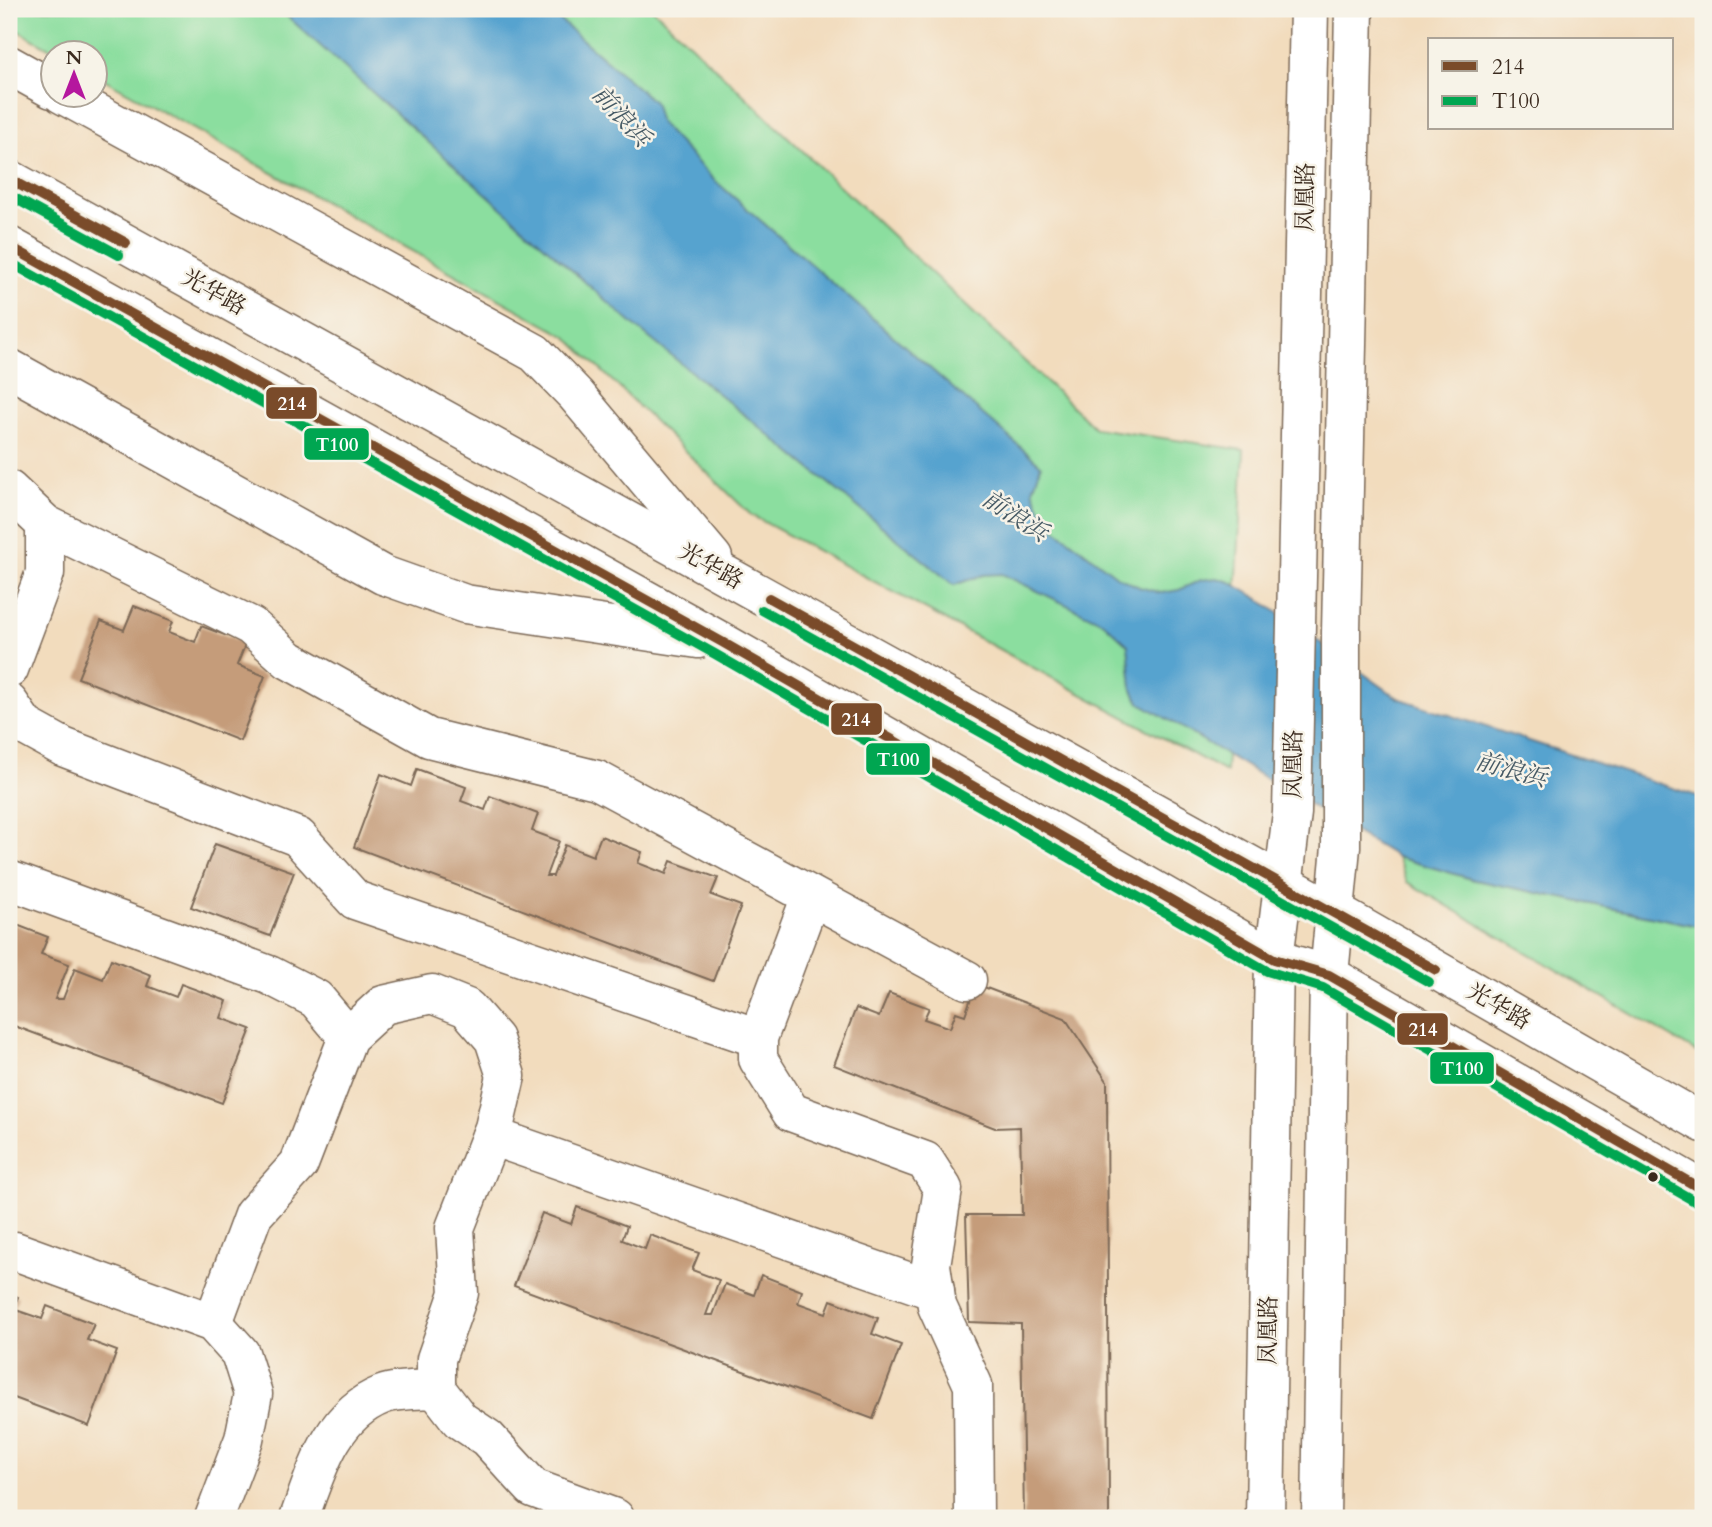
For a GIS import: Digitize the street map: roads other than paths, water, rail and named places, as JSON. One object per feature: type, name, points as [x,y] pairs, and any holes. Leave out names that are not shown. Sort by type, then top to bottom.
[{"type":"main road","name":"凤凰路","points":[[1265,1518],[1274,959],[1292,813],[1309,9]]},
{"type":"main road","name":"凤凰路","points":[[1321,1518],[1329,975],[1341,847],[1341,632],[1354,9]]},
{"type":"main road","points":[[9,65],[38,81]]},
{"type":"main road","points":[[88,108],[536,353],[576,395],[728,575]]},
{"type":"main road","name":"光华路","points":[[9,179],[1335,912],[1703,1123]]},
{"type":"main road","points":[[9,246],[722,642],[1274,959],[1329,975],[1703,1191]]},
{"type":"main road","points":[[9,368],[383,575],[465,604],[722,642]]},
{"type":"main road","points":[[9,490],[45,524],[251,626],[289,660],[429,738],[597,780],[967,980]]},
{"type":"main road","points":[[9,669],[45,573],[45,524]]},
{"type":"main road","points":[[9,703],[25,726],[63,747],[298,837],[355,900],[758,1038]]},
{"type":"main road","points":[[9,880],[268,975],[316,999],[348,1037]]},
{"type":"main road","points":[[811,896],[758,1038],[758,1059],[791,1112],[925,1161],[943,1189],[931,1265],[937,1306],[973,1385],[974,1518]]},
{"type":"main road","points":[[213,1323],[253,1215],[299,1164],[348,1037],[383,1005],[432,994],[467,1007],[494,1039],[506,1076],[491,1136],[455,1228],[459,1293],[436,1359],[436,1389],[460,1420],[487,1438],[533,1488],[615,1518]]},
{"type":"main road","points":[[491,1136],[935,1291]]},
{"type":"main road","points":[[15,1251],[213,1323],[240,1353],[253,1394],[244,1439],[214,1518]]},
{"type":"main road","points":[[299,1518],[324,1450],[351,1415],[383,1394],[436,1389]]},
{"type":"water","name":"前浪浜","points":[[279,9],[547,9],[654,102],[660,123],[713,179],[1041,465],[1033,490],[1046,522],[1118,577],[1161,593],[1179,590],[1201,580],[1217,578],[1230,582],[1259,599],[1398,698],[1703,798],[1703,927],[1475,880],[1397,857],[1139,702],[1132,688],[1128,645],[1103,622],[1002,574],[983,575],[954,585],[631,323]]}]
